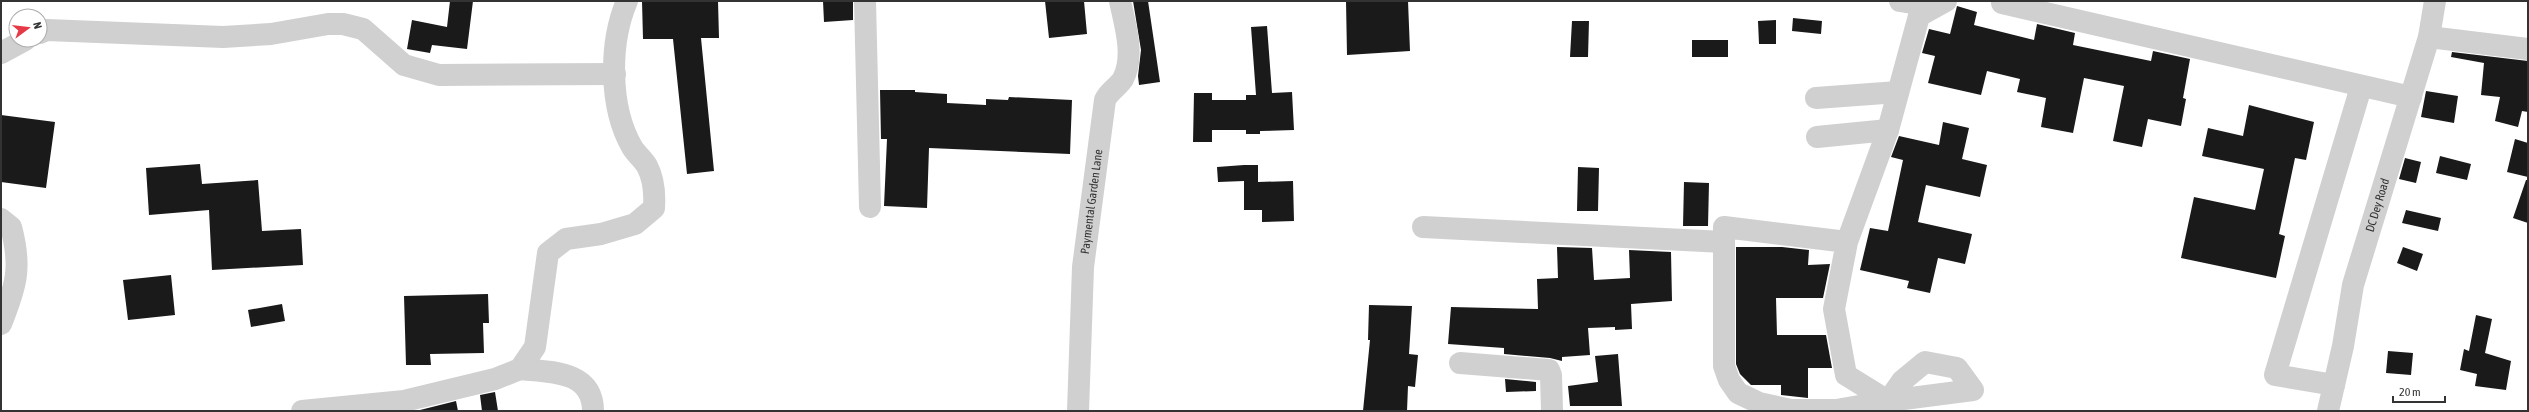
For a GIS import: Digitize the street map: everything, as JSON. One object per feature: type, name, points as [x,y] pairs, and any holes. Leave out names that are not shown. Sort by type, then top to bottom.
[{"type":"street","points":[[520,369],[535,348],[548,253],[566,239],[601,234],[635,224],[654,208],[655,191],[647,166],[632,147],[618,112],[615,74],[620,18],[627,1]]},
{"type":"street","points":[[865,1],[870,208]]},
{"type":"street","name":"Paymental Garden Lane","points":[[1078,411],[1083,267],[1105,100],[1109,91],[1122,81],[1129,57],[1120,1]]},
{"type":"street","points":[[1847,242],[1724,227],[1724,366],[1729,380],[1738,393],[1759,403],[1791,410],[1836,410],[1888,401],[1846,375],[1834,309],[1847,242],[1888,130],[1919,16],[1946,1]]},
{"type":"street","name":"DC Dey Road","points":[[2328,411],[2353,285],[2429,37],[2435,1]]},
{"type":"street","points":[[1998,2],[2411,97]]},
{"type":"street","points":[[48,30],[223,37],[270,34],[328,24],[343,24],[363,29],[404,66],[439,75],[615,74]]},
{"type":"street","points":[[2429,37],[2528,48]]},
{"type":"street","points":[[1,53],[10,48]]},
{"type":"street","points":[[2334,385],[2275,375],[2361,86]]},
{"type":"street","points":[[1816,98],[1898,92]]},
{"type":"street","points":[[1816,138],[1888,130]]},
{"type":"street","points":[[1,219],[11,227],[18,255],[16,287],[1,324]]},
{"type":"street","points":[[1423,227],[1724,242]]},
{"type":"street","points":[[1460,363],[1549,370],[1551,375],[1552,411]]},
{"type":"street","points":[[302,411],[404,401],[495,379],[520,369],[560,372],[577,378],[587,389],[593,411]]},
{"type":"building","points":[[450,1],[473,1],[467,49],[432,45],[430,53],[407,49],[412,20],[447,27]]},
{"type":"building","points":[[642,1],[718,1],[719,38],[701,38],[714,171],[687,174],[673,39],[643,39]]},
{"type":"building","points":[[823,1],[853,1],[853,20],[824,22]]},
{"type":"building","points":[[1045,1],[1084,1],[1087,34],[1049,38]]},
{"type":"building","points":[[1133,1],[1148,1],[1160,82],[1139,85],[1138,76],[1141,50]]},
{"type":"building","points":[[1346,1],[1408,1],[1410,51],[1347,55]]},
{"type":"building","points":[[1957,6],[1977,12],[1974,25],[2034,40],[2037,24],[2075,33],[2073,45],[2151,61],[2153,51],[2190,59],[2183,98],[2186,99],[2181,126],[2148,119],[2142,147],[2113,141],[2124,86],[2084,78],[2073,133],[2041,127],[2046,98],[2017,92],[2020,79],[1987,71],[1981,95],[1928,83],[1935,56],[1922,53],[1929,29],[1950,34]]},
{"type":"building","points":[[1793,18],[1822,21],[1821,34],[1792,31]]},
{"type":"building","points":[[1776,20],[1776,44],[1759,44],[1758,21]]},
{"type":"building","points":[[1572,21],[1589,21],[1588,57],[1570,57]]},
{"type":"building","points":[[1267,26],[1272,93],[1292,92],[1294,130],[1260,131],[1260,134],[1246,134],[1246,130],[1212,130],[1212,142],[1193,142],[1194,93],[1212,93],[1212,100],[1246,100],[1246,95],[1256,95],[1251,27]]},
{"type":"building","points":[[1692,40],[1728,40],[1728,57],[1692,57]]},
{"type":"building","points":[[2452,52],[2528,61],[2528,112],[2522,111],[2518,127],[2495,121],[2500,97],[2481,95],[2484,63],[2451,57]]},
{"type":"building","points":[[880,90],[915,90],[915,92],[947,94],[947,103],[986,105],[986,99],[1008,100],[1009,97],[1072,100],[1070,154],[929,148],[927,208],[884,206],[887,139],[881,139]]},
{"type":"building","points":[[2426,91],[2458,96],[2454,123],[2421,117]]},
{"type":"building","points":[[2249,105],[2314,122],[2306,160],[2295,158],[2279,234],[2285,236],[2276,278],[2181,258],[2194,197],[2255,210],[2264,169],[2202,156],[2208,128],[2243,136]]},
{"type":"building","points":[[1,115],[55,122],[46,188],[1,182]]},
{"type":"building","points":[[1943,122],[1969,128],[1962,159],[1987,165],[1980,197],[1926,185],[1918,222],[1972,234],[1965,264],[1938,258],[1930,293],[1907,288],[1909,281],[1860,270],[1870,228],[1888,231],[1903,160],[1891,157],[1899,136],[1939,145]]},
{"type":"building","points":[[2515,139],[2528,143],[2528,177],[2507,172]]},
{"type":"building","points":[[2440,156],[2471,164],[2467,180],[2436,173]]},
{"type":"building","points":[[2405,158],[2421,162],[2416,183],[2399,179]]},
{"type":"building","points":[[200,164],[202,184],[258,180],[262,231],[301,229],[303,265],[212,270],[209,210],[149,215],[146,168]]},
{"type":"building","points":[[1258,165],[1258,182],[1293,181],[1294,221],[1262,222],[1262,210],[1244,210],[1244,181],[1218,182],[1217,167]]},
{"type":"building","points":[[1578,167],[1599,168],[1598,211],[1577,211]]},
{"type":"building","points":[[2526,180],[2528,180],[2528,223],[2513,218]]},
{"type":"building","points":[[1684,182],[1709,183],[1708,226],[1683,226]]},
{"type":"building","points":[[2406,210],[2441,218],[2438,231],[2402,223]]},
{"type":"building","points":[[1557,247],[1592,248],[1594,280],[1630,278],[1629,250],[1671,252],[1672,301],[1631,304],[1632,329],[1615,330],[1615,327],[1588,328],[1590,355],[1562,357],[1562,361],[1550,358],[1504,354],[1504,348],[1448,344],[1451,307],[1538,309],[1537,279],[1558,278]]},
{"type":"building","points":[[1736,247],[1782,247],[1809,250],[1808,265],[1830,264],[1823,298],[1776,298],[1777,335],[1826,335],[1832,368],[1808,368],[1808,398],[1781,395],[1781,385],[1751,385],[1740,374],[1736,364]]},
{"type":"building","points":[[2403,247],[2423,254],[2417,271],[2397,263]]},
{"type":"building","points":[[171,275],[175,315],[128,320],[123,280]]},
{"type":"building","points":[[488,294],[489,323],[483,323],[484,353],[430,354],[431,365],[406,365],[404,296]]},
{"type":"building","points":[[282,304],[285,321],[251,327],[248,310]]},
{"type":"building","points":[[1369,305],[1412,306],[1409,354],[1418,355],[1415,387],[1408,386],[1407,411],[1363,411],[1370,340],[1368,340]]},
{"type":"building","points":[[2476,315],[2492,319],[2485,353],[2511,361],[2506,390],[2475,386],[2477,374],[2460,370],[2464,349],[2469,351]]},
{"type":"building","points":[[2388,351],[2413,353],[2411,375],[2386,373]]},
{"type":"building","points":[[1618,354],[1622,406],[1570,406],[1568,386],[1598,382],[1595,356]]},
{"type":"building","points":[[1505,379],[1536,382],[1536,391],[1506,392]]},
{"type":"building","points":[[495,392],[498,411],[482,411],[480,395]]},
{"type":"building","points":[[456,401],[458,411],[416,411]]}]
